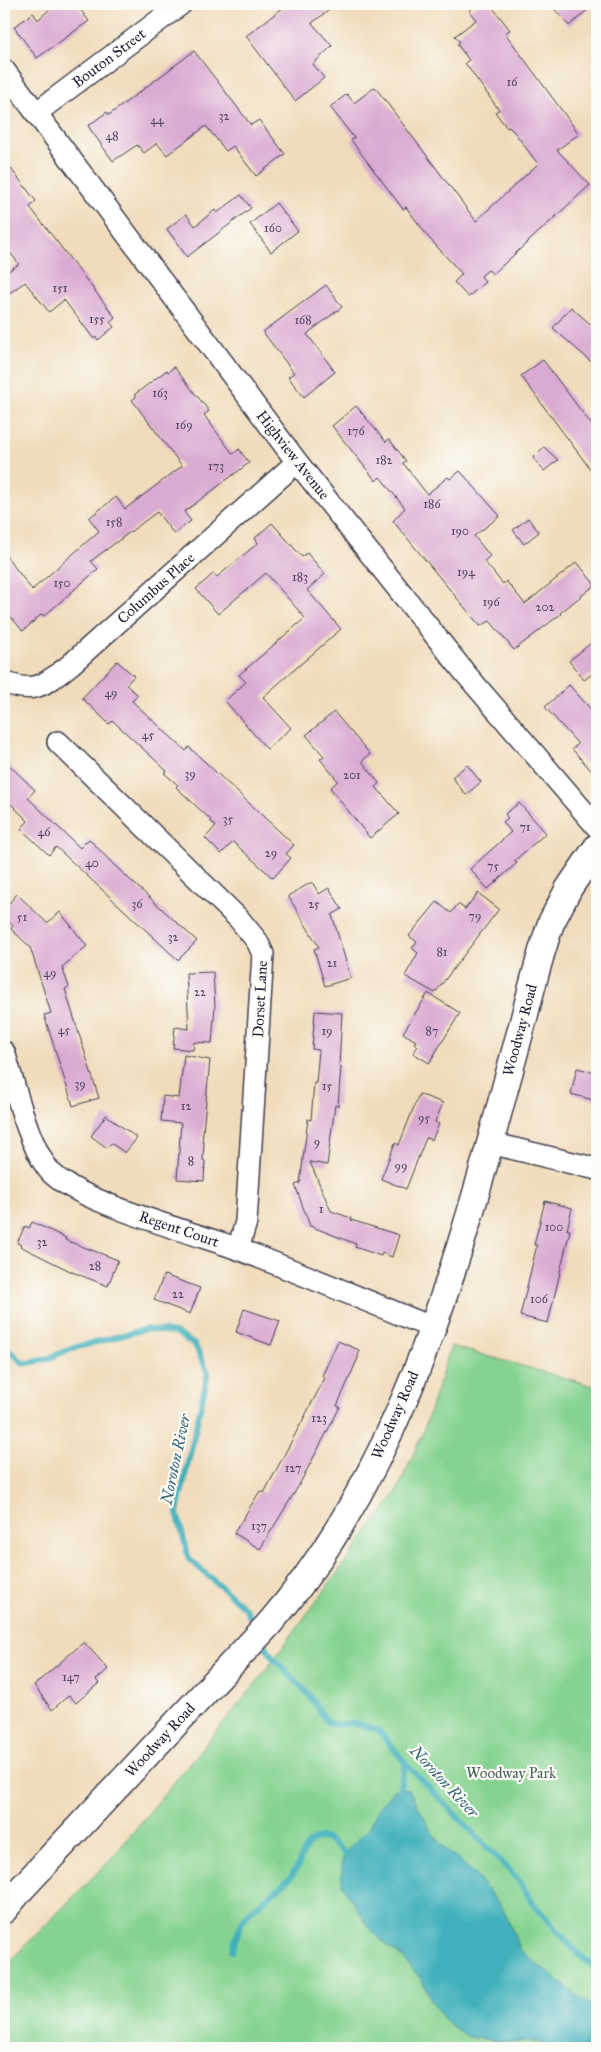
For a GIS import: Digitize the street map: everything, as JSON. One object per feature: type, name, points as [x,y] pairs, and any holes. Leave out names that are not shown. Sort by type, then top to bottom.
[{"type":"street","name":"Bouton Street","points":[[36,113],[182,4]]},
{"type":"street","name":"Highview Avenue","points":[[4,70],[297,462],[466,673],[597,827]]},
{"type":"street","name":"Columbus Place","points":[[4,682],[19,688],[35,688],[47,682],[70,665],[297,462]]},
{"type":"street","name":"Dorset Lane","points":[[58,742],[239,919],[257,941],[263,954],[246,1222],[238,1249]]},
{"type":"street","name":"Woodway Road","points":[[4,1910],[13,1890],[269,1624],[301,1584],[344,1520],[366,1479],[400,1406],[431,1327],[464,1232],[548,930],[569,888],[597,847]]},
{"type":"street","name":"Regent Court","points":[[4,1052],[37,1151],[48,1169],[61,1181],[89,1195],[134,1213],[238,1249],[431,1327]]},
{"type":"street","points":[[490,1143],[597,1169]]},
{"type":"green space","name":"Woodway Park","points":[[451,1346],[597,1387],[597,2048],[4,2048],[4,1967],[110,1860],[257,1682],[396,1493],[422,1435]]},
{"type":"water","points":[[394,1790],[409,1790],[433,1834],[446,1850],[473,1872],[503,1909],[521,1951],[576,1995],[597,2009],[597,2048],[557,2048],[538,2042],[504,2042],[469,2037],[444,2019],[433,2003],[422,1980],[402,1957],[388,1947],[368,1926],[342,1885],[344,1853],[368,1829],[379,1808]]},
{"type":"building","points":[[55,4],[76,4],[89,21],[37,58],[14,27],[33,13],[38,20]]},
{"type":"building","points":[[288,4],[337,4],[312,23],[332,46],[313,64],[324,78],[295,101],[246,36]]},
{"type":"building","points":[[478,4],[490,4],[510,30],[505,33],[579,134],[557,150],[590,185],[493,274],[488,270],[481,276],[485,282],[468,297],[454,282],[462,274],[429,238],[406,207],[403,209],[351,140],[354,138],[330,107],[347,94],[354,103],[375,87],[476,221],[538,164],[515,133],[509,127],[507,128],[495,112],[499,110],[465,63],[469,60],[457,44],[460,42],[455,36],[476,20],[469,11]]},
{"type":"building","points":[[550,4],[594,4],[569,26]]},
{"type":"building","points":[[194,51],[251,125],[259,120],[285,154],[256,176],[233,146],[226,151],[206,126],[167,155],[157,143],[144,153],[137,145],[113,161],[88,126],[107,112],[109,115]]},
{"type":"building","points":[[4,160],[36,201],[30,207],[115,317],[110,322],[114,327],[98,340],[96,337],[94,339],[64,300],[49,312],[25,282],[4,297],[4,274],[19,264],[4,245]]},
{"type":"building","points":[[241,195],[251,208],[187,257],[167,229],[186,214],[195,226],[215,210],[217,213]]},
{"type":"building","points":[[276,203],[298,231],[271,252],[250,224]]},
{"type":"building","points":[[326,285],[342,307],[307,334],[335,372],[304,397],[288,377],[294,373],[263,332]]},
{"type":"building","points":[[571,307],[597,330],[597,367],[553,328]]},
{"type":"building","points":[[543,360],[597,432],[597,478],[521,376]]},
{"type":"building","points":[[174,367],[209,411],[204,415],[233,454],[239,449],[249,463],[184,512],[191,521],[174,534],[157,512],[91,561],[98,569],[44,616],[42,614],[23,631],[4,609],[4,553],[32,590],[99,531],[89,518],[116,497],[125,509],[182,466],[132,400],[136,397],[134,395],[167,370],[168,372]]},
{"type":"building","points":[[356,406],[386,442],[389,439],[406,461],[403,463],[427,494],[448,477],[450,479],[460,471],[500,516],[474,536],[490,556],[484,561],[503,584],[506,581],[525,604],[577,562],[595,585],[514,650],[490,621],[480,626],[393,521],[405,508],[380,477],[376,481],[332,426]]},
{"type":"building","points":[[544,447],[558,460],[544,471],[533,458]]},
{"type":"building","points":[[528,518],[539,532],[524,544],[513,530]]},
{"type":"building","points":[[272,523],[302,557],[307,553],[325,574],[307,590],[341,629],[263,697],[291,728],[267,749],[225,701],[246,682],[239,675],[305,618],[266,573],[218,614],[196,589],[213,574],[217,577],[258,543],[255,538]]},
{"type":"building","points":[[597,638],[597,670],[584,680],[569,661]]},
{"type":"building","points":[[117,661],[134,676],[126,685],[138,695],[132,701],[186,751],[189,747],[294,845],[286,854],[291,858],[273,878],[233,842],[221,854],[205,838],[216,826],[211,820],[176,787],[178,785],[164,773],[167,771],[113,721],[109,724],[82,698]]},
{"type":"building","points":[[569,685],[597,716],[597,777],[572,749],[578,744],[545,707]]},
{"type":"building","points":[[334,712],[370,754],[362,761],[379,783],[376,787],[399,814],[370,838],[330,788],[338,781],[320,759],[324,756],[306,735]]},
{"type":"building","points":[[4,760],[35,790],[28,798],[80,848],[89,839],[115,866],[197,941],[178,960],[56,847],[49,855],[21,829],[28,821],[4,797]]},
{"type":"building","points":[[467,765],[481,782],[466,795],[452,777]]},
{"type":"building","points":[[519,803],[546,833],[514,861],[517,863],[488,889],[470,869],[511,832],[503,822],[508,818],[505,814]]},
{"type":"building","points":[[312,882],[319,894],[329,888],[342,909],[332,915],[351,978],[325,986],[314,949],[319,947],[288,896]]},
{"type":"building","points":[[478,893],[499,909],[435,993],[405,976],[418,953],[412,948],[417,942],[409,936],[437,902],[451,913],[458,904],[465,909]]},
{"type":"building","points":[[17,894],[47,923],[60,912],[87,946],[62,967],[69,987],[65,989],[99,1098],[73,1106],[44,1015],[51,1013],[30,947],[11,929],[13,926],[4,917],[4,909]]},
{"type":"building","points":[[213,972],[215,1006],[212,1043],[194,1042],[193,1050],[173,1048],[175,1027],[189,1029],[186,973]]},
{"type":"building","points":[[428,993],[460,1013],[429,1063],[413,1053],[418,1046],[414,1043],[416,1041],[403,1033]]},
{"type":"building","points":[[315,1011],[342,1013],[339,1067],[341,1067],[338,1106],[335,1105],[327,1165],[310,1162],[331,1211],[351,1218],[351,1220],[399,1235],[392,1257],[382,1253],[381,1256],[355,1247],[356,1244],[310,1226],[295,1185],[300,1183],[308,1119],[311,1120],[314,1083],[316,1083],[319,1050],[312,1049]]},
{"type":"building","points":[[184,1055],[210,1060],[202,1142],[204,1143],[203,1160],[205,1161],[204,1181],[177,1179],[181,1123],[161,1121],[163,1096],[179,1098]]},
{"type":"building","points":[[577,1068],[597,1073],[597,1101],[571,1094]]},
{"type":"building","points":[[419,1094],[443,1103],[435,1122],[439,1124],[432,1140],[426,1138],[406,1189],[381,1179],[395,1143],[399,1145]]},
{"type":"building","points":[[106,1115],[137,1138],[125,1153],[111,1143],[107,1148],[91,1136]]},
{"type":"building","points":[[545,1201],[572,1208],[567,1230],[570,1230],[548,1323],[520,1316],[537,1245],[534,1245]]},
{"type":"building","points":[[32,1222],[66,1238],[65,1240],[118,1260],[108,1286],[72,1272],[20,1246],[17,1243],[25,1226],[29,1228]]},
{"type":"building","points":[[164,1275],[200,1288],[190,1314],[154,1300]]},
{"type":"building","points":[[244,1309],[280,1321],[271,1345],[236,1332]]},
{"type":"building","points":[[338,1341],[359,1350],[358,1358],[337,1406],[340,1407],[298,1487],[260,1549],[234,1533],[260,1491],[264,1493],[325,1378],[322,1376]]},
{"type":"building","points":[[84,1642],[108,1669],[96,1680],[99,1683],[76,1703],[69,1695],[52,1710],[34,1685]]},
{"type":"waterway","name":"Noroton River","points":[[4,1341],[5,1346],[24,1364],[47,1359],[70,1349],[146,1329],[176,1333],[195,1345],[208,1373],[177,1513],[189,1559],[245,1608],[256,1628]]},
{"type":"waterway","name":"Noroton River","points":[[262,1639],[273,1658],[309,1695],[327,1722],[338,1725],[349,1723],[362,1725],[378,1730],[409,1767],[516,1877],[536,1907],[579,1955],[597,1968]]},
{"type":"waterway","points":[[398,1796],[406,1762]]},
{"type":"waterway","points":[[232,1951],[244,1919],[291,1876],[307,1845],[315,1839],[325,1839],[349,1857]]}]
